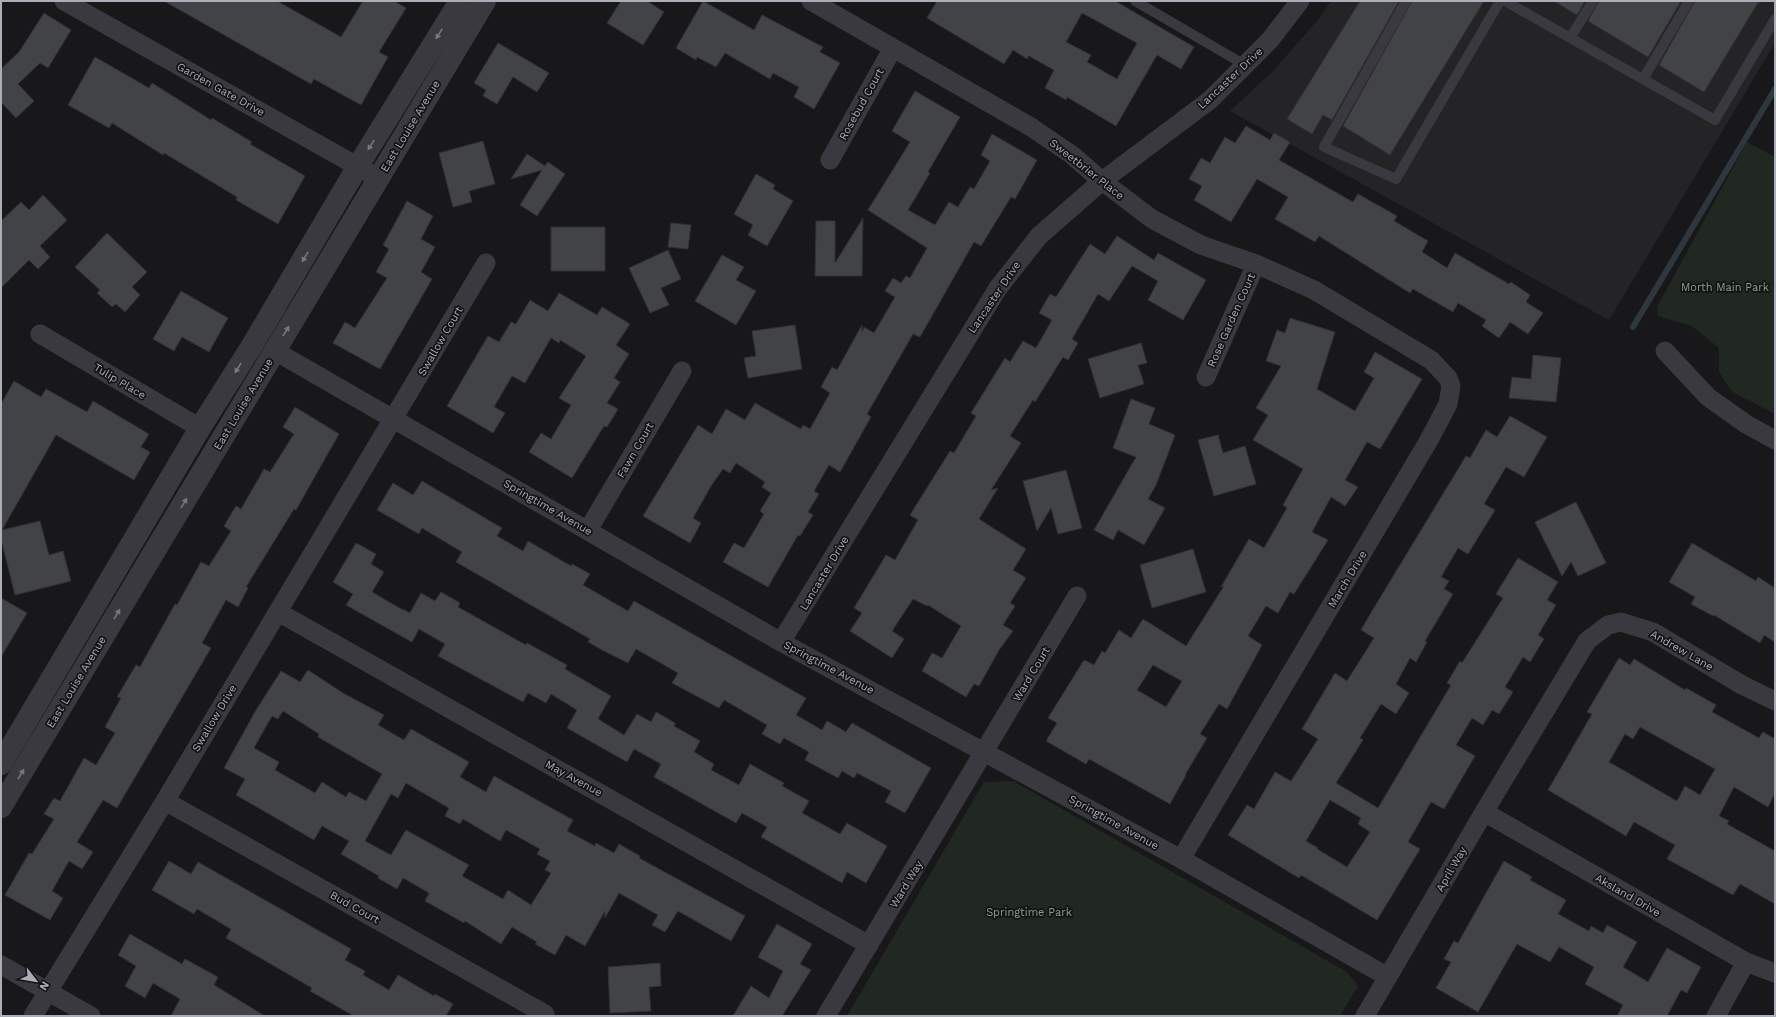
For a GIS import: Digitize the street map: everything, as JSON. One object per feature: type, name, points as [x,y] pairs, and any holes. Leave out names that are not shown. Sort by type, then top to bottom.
[{"type":"street","name":"Garden Gate Drive","points":[[64,1],[378,178]]},
{"type":"street","name":"East Louise Avenue","points":[[1,764],[200,428],[253,344],[358,166],[460,1]]},
{"type":"street","name":"East Louise Avenue","points":[[1,807],[485,1]]},
{"type":"street","name":"Sweetbrier Place","points":[[811,1],[1031,127],[1072,155],[1102,181],[1159,223],[1201,245],[1256,264],[1314,290],[1369,323]]},
{"type":"street","name":"Lancaster Drive","points":[[781,642],[998,288],[1014,265],[1039,236],[1102,181],[1210,100],[1270,40],[1300,1]]},
{"type":"street","name":"Rosebud Court","points":[[830,160],[893,48]]},
{"type":"street","name":"Swallow Court","points":[[394,420],[486,263]]},
{"type":"street","name":"Rose Garden Court","points":[[1206,377],[1256,264]]},
{"type":"street","name":"March Drive","points":[[1181,859],[1429,440],[1448,404],[1451,386],[1448,378],[1431,360],[1369,323]]},
{"type":"street","name":"Tulip Place","points":[[40,334],[200,428]]},
{"type":"street","name":"Springtime Avenue","points":[[275,350],[781,642],[1181,859],[1388,977]]},
{"type":"street","points":[[1665,351],[1708,397],[1746,424],[1775,440]]},
{"type":"street","name":"Fawn Court","points":[[588,530],[682,371]]},
{"type":"street","name":"Swallow Drive","points":[[33,1016],[165,801],[394,420]]},
{"type":"street","name":"Ward Court","points":[[986,752],[1077,596]]},
{"type":"street","name":"May Avenue","points":[[278,612],[869,945]]},
{"type":"street","name":"Andrew Lane","points":[[1538,722],[1587,641],[1608,625],[1621,622],[1653,632],[1742,685],[1775,701]]},
{"type":"street","name":"April Way","points":[[1365,1016],[1538,722]]},
{"type":"street","name":"Ward Way","points":[[826,1016],[986,752]]},
{"type":"street","name":"Bud Court","points":[[165,801],[545,1014]]},
{"type":"street","name":"Aksland Drive","points":[[1484,812],[1746,962],[1775,973]]},
{"type":"street","points":[[1716,1016],[1746,962]]},
{"type":"street","points":[[1,965],[91,1016]]},
{"type":"lane","points":[[1135,1],[1245,65]]},
{"type":"lane","points":[[1406,1],[1324,147],[1396,180],[1500,1]]},
{"type":"lane","points":[[1505,1],[1715,120],[1775,19]]},
{"type":"lane","points":[[1570,38],[1593,1]]},
{"type":"lane","points":[[1643,79],[1689,1]]},
{"type":"shaded area","points":[[1331,1],[1775,1],[1775,43],[1609,320],[1230,111],[1273,71],[1317,21]]},
{"type":"green space","name":"Morth Main Park","points":[[1747,142],[1775,157],[1775,414],[1731,391],[1719,372],[1719,348],[1692,326],[1658,316],[1657,307]]},
{"type":"green space","name":"Springtime Park","points":[[1013,781],[1347,972],[1358,986],[1340,1016],[847,1016],[984,782]]},
{"type":"building","points":[[164,1],[277,1],[341,37],[363,1],[394,1],[406,8],[379,52],[388,57],[361,105],[314,79],[311,84]]},
{"type":"building","points":[[621,1],[647,1],[664,12],[643,45],[607,23]]},
{"type":"building","points":[[703,1],[754,30],[762,15],[823,47],[820,52],[840,63],[814,109],[794,97],[799,87],[773,73],[770,79],[725,53],[716,67],[697,57],[696,60],[676,48]]},
{"type":"building","points":[[937,1],[1115,1],[1194,47],[1181,69],[1157,55],[1116,126],[1067,97],[1066,100],[1045,88],[1054,70],[1029,56],[1027,59],[1013,50],[1004,64],[927,18]],"holes":[[[1082,13],[1137,43],[1117,79],[1087,62],[1091,55],[1066,42]]]},
{"type":"building","points":[[1360,1],[1399,1],[1332,120],[1323,115],[1312,134],[1287,119]]},
{"type":"building","points":[[1412,1],[1484,1],[1390,155],[1343,126]]},
{"type":"building","points":[[1554,1],[1585,1],[1577,15]]},
{"type":"building","points":[[1599,1],[1681,1],[1648,57],[1588,21]]},
{"type":"building","points":[[1695,1],[1759,1],[1704,92],[1659,65]]},
{"type":"building","points":[[44,13],[71,30],[48,68],[40,63],[18,84],[34,101],[16,118],[1,102],[1,69],[19,52]]},
{"type":"building","points":[[498,43],[549,73],[537,92],[513,77],[497,104],[483,96],[486,90],[474,83]]},
{"type":"building","points":[[95,57],[149,88],[152,83],[211,120],[212,118],[252,142],[250,144],[305,176],[278,224],[236,200],[237,197],[164,153],[163,155],[112,123],[109,128],[68,105]]},
{"type":"building","points":[[915,91],[960,117],[908,210],[935,225],[949,202],[958,207],[970,187],[974,189],[990,161],[981,155],[992,134],[1037,160],[1015,199],[1011,197],[981,246],[974,242],[920,337],[913,334],[867,414],[871,417],[840,472],[829,465],[814,491],[819,494],[808,512],[813,515],[800,536],[798,535],[768,587],[723,562],[734,543],[744,548],[764,514],[760,511],[771,493],[762,487],[765,482],[736,463],[730,473],[723,469],[711,486],[693,518],[701,523],[690,543],[643,516],[698,425],[712,434],[726,409],[745,420],[755,403],[801,429],[803,425],[810,429],[830,393],[821,387],[832,367],[837,370],[862,325],[862,332],[864,327],[874,333],[895,297],[885,291],[893,278],[901,283],[906,276],[910,278],[927,248],[868,210],[910,142],[892,131]]},
{"type":"building","points":[[1246,126],[1270,140],[1274,133],[1290,142],[1279,160],[1353,202],[1358,194],[1397,216],[1394,221],[1428,241],[1422,252],[1447,268],[1455,253],[1509,284],[1511,282],[1530,295],[1526,302],[1543,313],[1528,334],[1510,322],[1499,338],[1482,326],[1486,320],[1458,303],[1453,312],[1413,289],[1410,293],[1319,236],[1315,242],[1275,219],[1288,197],[1257,179],[1231,222],[1194,200],[1202,186],[1189,179],[1201,158],[1210,163],[1225,137],[1235,143]]},
{"type":"building","points":[[483,141],[495,184],[469,191],[472,202],[453,207],[439,153]]},
{"type":"building","points":[[527,154],[545,166],[548,162],[565,174],[537,216],[520,205],[542,170],[511,179]]},
{"type":"building","points":[[756,174],[775,185],[773,189],[793,201],[767,246],[748,235],[753,225],[734,214]]},
{"type":"building","points":[[43,195],[67,220],[40,246],[50,257],[38,269],[29,260],[1,288],[1,221],[21,202],[29,210]]},
{"type":"building","points":[[407,201],[433,216],[421,239],[435,247],[421,272],[432,279],[380,369],[333,343],[345,322],[355,328],[387,278],[376,272],[389,249],[383,245]]},
{"type":"building","points":[[863,218],[862,276],[815,276],[816,221],[835,221],[835,263]]},
{"type":"building","points":[[671,223],[691,225],[688,249],[668,247]]},
{"type":"building","points":[[551,227],[605,227],[605,271],[551,271]]},
{"type":"building","points":[[107,233],[147,272],[132,287],[140,295],[125,312],[116,304],[112,307],[97,293],[100,290],[75,267]]},
{"type":"building","points":[[1117,236],[1154,260],[1158,253],[1206,280],[1183,320],[1148,300],[1158,281],[1132,266],[1109,301],[1098,294],[1072,339],[1078,343],[1068,360],[1063,357],[1035,402],[1033,400],[1010,436],[1021,443],[991,490],[998,488],[979,519],[1026,549],[1013,570],[1026,578],[1010,603],[1015,606],[1003,625],[1013,631],[999,650],[979,686],[974,684],[966,697],[922,671],[932,653],[942,658],[961,626],[928,605],[927,606],[913,599],[892,631],[904,639],[892,658],[850,631],[862,613],[854,608],[886,555],[895,560],[918,520],[910,515],[950,451],[954,453],[976,416],[971,413],[1005,358],[1010,362],[1023,341],[1036,348],[1052,320],[1039,313],[1050,294],[1056,297],[1090,244],[1105,254]]},
{"type":"building","points":[[668,250],[681,279],[661,288],[669,305],[650,313],[629,268]]},
{"type":"building","points":[[722,255],[744,267],[736,280],[756,291],[736,325],[695,301]]},
{"type":"building","points":[[181,291],[228,318],[209,352],[182,337],[174,351],[153,339]]},
{"type":"building","points":[[559,293],[597,315],[602,307],[630,324],[616,345],[629,354],[614,378],[620,382],[607,403],[618,409],[607,427],[604,426],[572,478],[529,452],[541,433],[551,439],[571,405],[559,398],[586,356],[560,340],[559,343],[551,338],[525,383],[512,376],[494,407],[505,413],[493,433],[447,406],[488,336],[499,342],[511,322],[516,324],[530,300],[548,311]]},
{"type":"building","points":[[1290,318],[1335,332],[1317,389],[1355,411],[1374,378],[1364,372],[1375,352],[1422,379],[1380,449],[1367,442],[1345,480],[1358,487],[1345,506],[1331,497],[1312,532],[1328,540],[1294,594],[1290,592],[1278,613],[1266,606],[1248,636],[1262,645],[1227,709],[1219,704],[1200,734],[1207,738],[1170,804],[1089,759],[1086,764],[1046,741],[1057,723],[1048,718],[1084,660],[1094,665],[1102,651],[1105,653],[1119,630],[1131,638],[1143,619],[1186,646],[1224,586],[1221,587],[1249,539],[1264,548],[1287,508],[1283,505],[1303,469],[1253,440],[1268,415],[1256,408],[1281,366],[1266,361],[1277,330],[1285,333]],"holes":[[[1153,665],[1182,681],[1166,707],[1137,690]]]},
{"type":"building","points":[[795,325],[802,369],[748,378],[744,358],[756,356],[752,331]]},
{"type":"building","points":[[1141,343],[1147,363],[1138,365],[1144,384],[1100,398],[1088,359]]},
{"type":"building","points":[[1533,355],[1561,358],[1556,402],[1509,398],[1512,377],[1531,379]]},
{"type":"building","points":[[14,381],[41,397],[46,389],[87,412],[93,401],[149,434],[141,447],[150,452],[134,480],[56,435],[2,530],[40,521],[49,555],[63,551],[71,581],[15,595],[1,539],[1,404]]},
{"type":"building","points":[[1131,399],[1155,408],[1149,424],[1175,435],[1156,485],[1148,499],[1165,508],[1144,545],[1118,530],[1113,540],[1094,530],[1136,457],[1113,448]]},
{"type":"building","points":[[295,407],[339,434],[296,510],[294,509],[246,587],[248,588],[238,607],[226,600],[202,643],[211,648],[117,808],[103,800],[77,842],[93,852],[82,869],[69,861],[52,891],[63,898],[50,920],[5,895],[29,853],[32,854],[54,819],[44,814],[54,798],[60,801],[84,758],[96,765],[115,733],[105,727],[121,698],[117,697],[136,665],[140,667],[175,604],[177,605],[201,562],[209,566],[231,531],[224,526],[236,506],[241,509],[264,469],[270,472],[294,434],[283,427]]},
{"type":"building","points":[[1510,416],[1547,437],[1524,477],[1506,467],[1484,504],[1495,510],[1468,554],[1458,548],[1441,577],[1449,581],[1444,589],[1453,594],[1425,641],[1427,642],[1416,662],[1410,658],[1396,684],[1409,693],[1396,714],[1381,704],[1360,738],[1363,740],[1336,783],[1378,808],[1451,685],[1447,683],[1460,661],[1462,663],[1503,598],[1496,594],[1518,558],[1558,582],[1547,600],[1556,605],[1538,635],[1544,639],[1530,662],[1523,657],[1505,687],[1513,692],[1499,714],[1492,710],[1483,725],[1472,718],[1456,745],[1475,756],[1444,809],[1431,802],[1408,842],[1420,849],[1377,920],[1301,875],[1299,878],[1228,835],[1247,805],[1254,809],[1275,772],[1291,781],[1318,739],[1302,729],[1335,673],[1347,681],[1374,638],[1361,630],[1372,611],[1466,456],[1470,458],[1486,430],[1497,437]],"holes":[[[1330,800],[1361,818],[1358,824],[1370,832],[1347,867],[1306,841]]]},
{"type":"building","points":[[1218,435],[1223,453],[1245,446],[1256,484],[1214,496],[1198,440]]},
{"type":"building","points":[[1066,470],[1082,528],[1058,534],[1051,508],[1037,531],[1023,481]]},
{"type":"building","points":[[422,481],[502,528],[497,536],[523,551],[528,541],[571,566],[572,564],[590,574],[583,585],[628,611],[634,601],[806,698],[796,715],[822,730],[827,721],[846,732],[852,723],[931,768],[905,813],[885,802],[891,791],[857,773],[854,778],[842,771],[838,778],[805,760],[809,752],[784,738],[780,744],[762,734],[767,725],[724,700],[719,708],[672,683],[678,673],[636,649],[628,663],[602,650],[588,642],[590,639],[456,562],[462,552],[422,528],[419,534],[377,510],[393,483],[413,495]]},
{"type":"building","points":[[1576,502],[1606,563],[1578,576],[1571,562],[1562,576],[1535,522]]},
{"type":"building","points":[[356,543],[376,554],[371,564],[384,572],[372,592],[403,610],[410,613],[421,593],[435,601],[441,592],[460,603],[458,607],[526,645],[527,643],[567,665],[565,669],[611,696],[598,719],[624,735],[637,714],[651,722],[656,712],[675,723],[674,726],[700,741],[694,752],[714,764],[711,770],[739,785],[750,764],[784,783],[782,786],[809,801],[802,813],[840,834],[847,823],[887,846],[866,883],[847,872],[842,883],[761,837],[767,827],[742,813],[736,823],[654,777],[661,764],[634,749],[627,762],[567,728],[577,710],[551,694],[546,703],[528,693],[523,702],[438,656],[445,644],[419,629],[412,642],[346,605],[353,594],[333,582]]},
{"type":"building","points":[[1692,543],[1756,581],[1758,577],[1775,588],[1775,642],[1764,635],[1760,643],[1714,615],[1713,616],[1691,604],[1695,597],[1669,582]]},
{"type":"building","points":[[1193,549],[1206,592],[1152,608],[1140,565]]},
{"type":"building","points":[[1,598],[27,613],[1,657]]},
{"type":"building","points":[[1619,658],[1630,665],[1634,659],[1685,690],[1686,688],[1716,705],[1712,712],[1759,738],[1763,732],[1775,739],[1775,793],[1768,807],[1734,787],[1719,816],[1729,821],[1727,824],[1775,851],[1775,904],[1740,884],[1733,895],[1667,859],[1675,845],[1634,822],[1626,836],[1548,790],[1592,714],[1587,712]],"holes":[[[1640,727],[1715,769],[1700,795],[1685,786],[1677,801],[1609,762],[1625,734],[1633,739]]]},
{"type":"building","points":[[308,670],[343,693],[384,715],[378,725],[404,740],[411,729],[469,762],[460,777],[486,792],[494,776],[573,820],[567,831],[595,846],[596,843],[614,853],[619,844],[640,856],[639,858],[745,916],[731,941],[678,911],[665,932],[652,925],[658,915],[619,893],[605,918],[605,911],[585,946],[566,935],[555,955],[535,944],[537,942],[512,927],[501,944],[465,921],[464,923],[425,901],[429,893],[403,878],[397,889],[378,878],[379,876],[341,854],[349,841],[322,826],[314,840],[236,795],[245,779],[224,768],[256,710],[281,671],[300,682]],"holes":[[[283,711],[319,734],[318,737],[382,774],[366,801],[349,792],[346,797],[322,782],[315,793],[275,770],[279,762],[254,748],[272,716],[278,719]],[[406,783],[449,808],[445,816],[460,824],[463,819],[500,841],[506,830],[540,849],[537,854],[550,861],[545,870],[551,873],[531,905],[508,890],[503,899],[462,876],[469,865],[406,830],[391,855],[365,841],[391,794],[398,798]]]},
{"type":"building","points":[[169,861],[191,874],[198,862],[351,949],[345,960],[365,971],[363,975],[389,990],[398,975],[434,996],[435,994],[453,1004],[446,1016],[354,1016],[310,991],[312,988],[226,938],[231,929],[197,909],[194,914],[152,890]]},
{"type":"building","points":[[1504,861],[1532,877],[1530,880],[1566,900],[1558,914],[1589,931],[1591,926],[1603,933],[1607,925],[1637,942],[1623,967],[1648,982],[1667,948],[1701,967],[1687,993],[1681,990],[1667,1016],[1617,1016],[1623,1005],[1585,984],[1594,967],[1559,947],[1550,962],[1517,944],[1478,1012],[1436,988],[1451,962],[1444,959],[1454,941],[1458,943]]},
{"type":"building","points":[[777,924],[812,944],[800,964],[811,970],[782,1016],[733,1016],[751,986],[769,998],[783,971],[758,957]]},
{"type":"building","points":[[130,934],[182,964],[185,959],[218,977],[214,985],[265,1016],[171,1016],[180,999],[153,983],[145,998],[125,986],[136,966],[118,955]]},
{"type":"building","points":[[660,963],[661,986],[649,987],[651,1011],[610,1013],[608,967]]},
{"type":"waterway","points":[[1633,327],[1775,89]]}]
